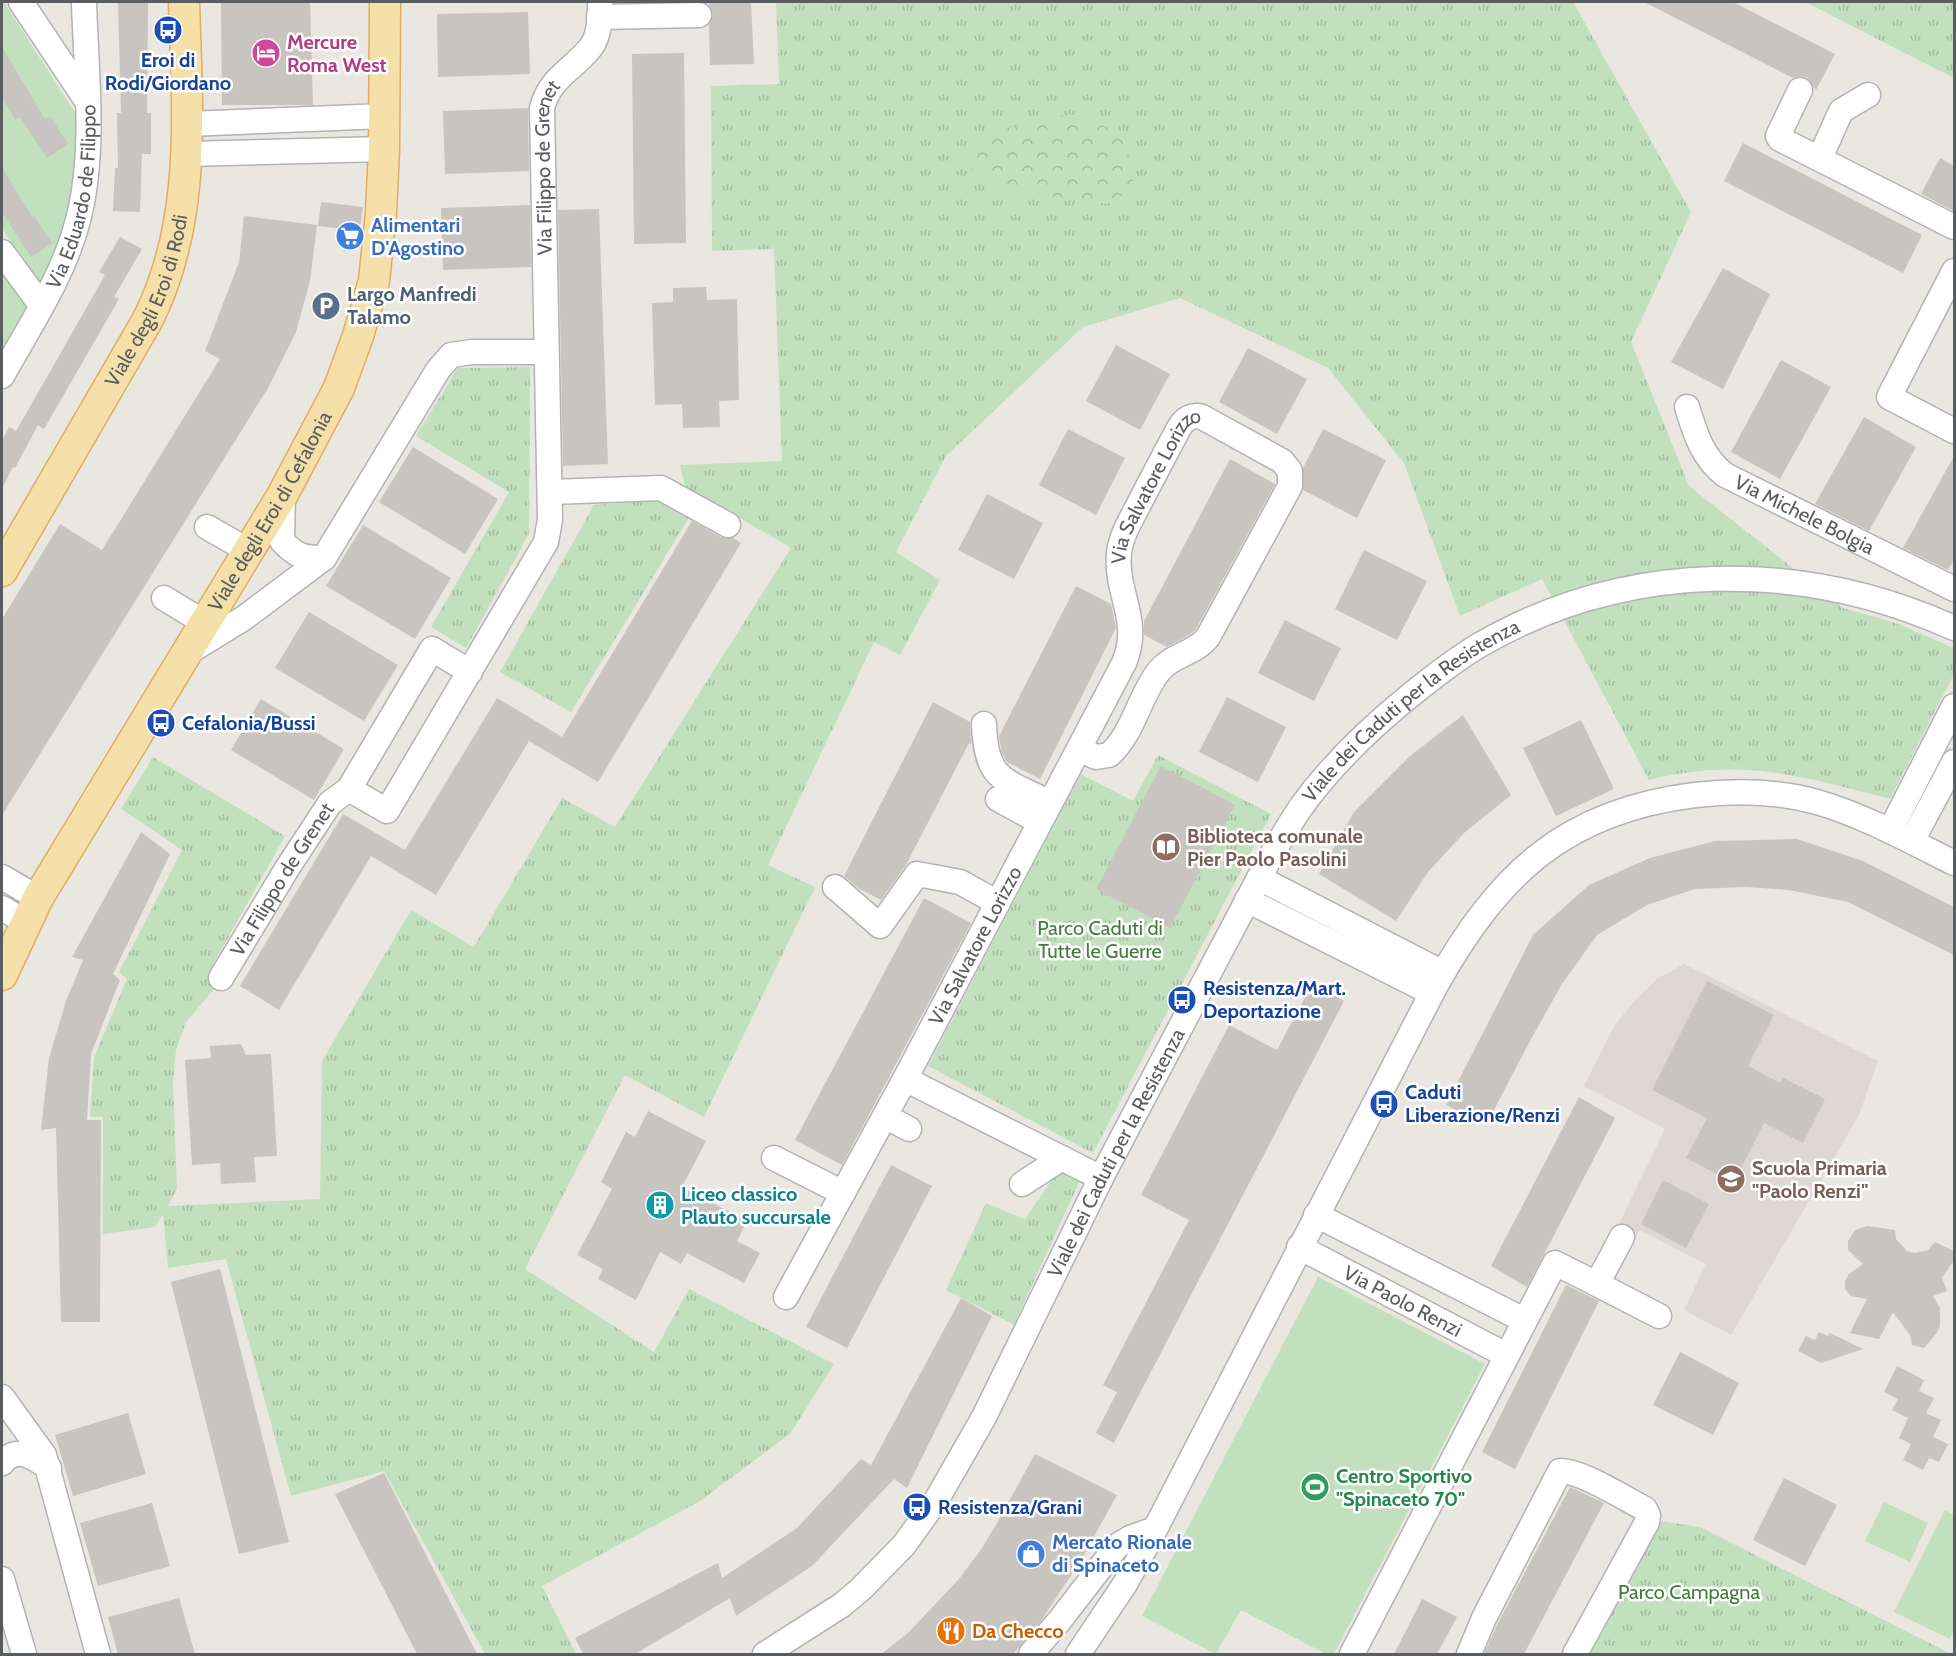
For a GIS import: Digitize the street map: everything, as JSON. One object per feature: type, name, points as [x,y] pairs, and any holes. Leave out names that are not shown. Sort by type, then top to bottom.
[{"type":"main road","name":"Viale degli Eroi di Rodi","points":[[2,572],[155,307],[166,279],[179,234],[187,154],[184,2]]},
{"type":"main road","name":"Viale degli Eroi di Cefalonia","points":[[2,975],[22,909],[187,653],[249,551],[283,494],[339,387],[358,336],[374,281],[381,213],[384,149],[385,2]]},
{"type":"street","points":[[21,2],[87,101]]},
{"type":"street","name":"Via Eduardo de Filippo","points":[[2,376],[41,305],[71,242],[83,200],[86,173],[87,101],[84,2]]},
{"type":"street","points":[[600,9],[699,15]]},
{"type":"street","name":"Via Filippo de Grenet","points":[[349,789],[387,811],[546,542],[550,520],[550,492],[542,108],[545,94],[591,46],[598,32],[600,9]]},
{"type":"street","points":[[1800,90],[1778,136],[1954,227]]},
{"type":"street","points":[[1820,158],[1841,111],[1868,95]]},
{"type":"street","points":[[188,124],[384,116]]},
{"type":"street","points":[[187,154],[384,149]]},
{"type":"street","points":[[2,252],[41,305]]},
{"type":"street","points":[[1954,272],[1889,397],[1954,430]]},
{"type":"street","points":[[187,653],[244,618],[324,558],[438,370],[451,355],[472,352],[546,352]]},
{"type":"street","name":"Via Michele Bolgia","points":[[1687,407],[1704,453],[1725,475],[1954,589]]},
{"type":"street","name":"Via Salvatore Lorizzo","points":[[786,1297],[905,1079],[1079,749],[1129,649],[1130,626],[1119,560],[1124,535],[1183,421],[1190,417],[1202,417],[1282,460],[1290,471],[1290,486],[1208,637],[1198,647],[1178,656],[1162,668],[1153,679],[1120,742],[1109,755],[1096,757],[1079,749]]},
{"type":"street","points":[[550,492],[661,488],[728,525]]},
{"type":"street","points":[[283,494],[282,541],[293,552],[309,558],[324,558]]},
{"type":"street","points":[[207,527],[249,551]]},
{"type":"street","name":"Viale dei Caduti per la Resistenza","points":[[765,1654],[842,1605],[888,1562],[922,1521],[984,1417],[1101,1178],[1259,878],[1302,806],[1336,764],[1374,726],[1421,687],[1469,652],[1514,627],[1551,611],[1617,590],[1671,581],[1716,578],[1780,582],[1861,596],[1896,606],[1954,628]]},
{"type":"street","points":[[164,598],[205,623]]},
{"type":"street","name":"Via Filippo de Grenet","points":[[221,978],[288,867],[330,803],[349,789],[432,649],[470,672]]},
{"type":"street","points":[[1890,831],[1954,706]]},
{"type":"street","points":[[984,724],[985,751],[993,770],[1045,813]]},
{"type":"street","points":[[1912,842],[1954,762]]},
{"type":"street","points":[[1078,1654],[1125,1584],[1155,1529],[1437,983],[1486,908],[1518,873],[1545,850],[1597,819],[1631,807],[1705,794],[1773,793],[1831,806],[1890,831],[1954,863]]},
{"type":"street","points":[[998,799],[1045,813]]},
{"type":"street","points":[[835,887],[880,926],[917,874],[960,882],[998,903]]},
{"type":"street","points":[[2,877],[22,909]]},
{"type":"street","points":[[1259,878],[1437,983]]},
{"type":"street","points":[[1247,900],[1437,983]]},
{"type":"street","points":[[905,1079],[1101,1178]]},
{"type":"street","points":[[885,1116],[909,1129]]},
{"type":"street","points":[[774,1158],[843,1192]]},
{"type":"street","points":[[1022,1184],[1062,1158]]},
{"type":"street","name":"Via Paolo Renzi","points":[[1316,1215],[1524,1320]]},
{"type":"street","points":[[1597,1284],[1622,1237]]},
{"type":"street","name":"Via Paolo Renzi","points":[[1299,1247],[1506,1355]]},
{"type":"street","points":[[1352,1654],[1555,1263],[1659,1316]]},
{"type":"street","points":[[2,1397],[44,1455],[49,1468],[98,1654]]},
{"type":"street","points":[[2,1463],[6,1458],[19,1454],[32,1455],[49,1468]]},
{"type":"street","points":[[1469,1654],[1484,1618],[1560,1471],[1568,1471],[1604,1486],[1645,1509],[1648,1515],[1647,1522],[1575,1654]]},
{"type":"street","points":[[1031,1654],[1117,1546],[1130,1538],[1155,1529]]},
{"type":"street","points":[[2,1579],[24,1654]]},
{"type":"shaded area","name":"Scuola Primaria \"Paolo Renzi\"","points":[[1684,964],[1878,1061],[1859,1115],[1731,1335],[1684,1310],[1706,1264],[1640,1230],[1632,1242],[1615,1232],[1665,1129],[1584,1086],[1615,1025],[1635,1000],[1657,979]]},
{"type":"green space","points":[[2,2],[81,122],[80,183],[44,282],[40,283],[33,278],[2,228]]},
{"type":"green space","points":[[776,2],[1573,2],[1691,212],[1631,342],[1689,486],[1843,608],[1896,623],[1954,648],[1954,674],[1890,799],[1828,783],[1771,772],[1713,770],[1682,773],[1649,780],[1542,579],[1460,616],[1404,463],[1328,368],[1180,298],[1083,327],[946,456],[896,552],[940,580],[900,655],[874,642],[768,865],[815,887],[704,1117],[625,1075],[525,1269],[654,1352],[689,1289],[834,1364],[790,1434],[700,1501],[542,1586],[576,1654],[485,1654],[384,1471],[291,1496],[226,1259],[168,1268],[163,1214],[155,1227],[103,1234],[103,1117],[90,1117],[94,1057],[127,979],[119,972],[182,850],[121,809],[153,757],[285,836],[214,963],[214,989],[186,1022],[176,1050],[173,1082],[177,1189],[168,1206],[320,1199],[322,1061],[411,910],[474,947],[562,798],[615,827],[791,548],[685,486],[680,465],[782,461],[774,249],[712,251],[711,86],[779,84]]},
{"type":"green space","points":[[1805,2],[1954,2],[1954,78]]},
{"type":"green space","points":[[1070,114],[1124,134],[1135,189],[1108,204],[1012,191],[972,171],[972,147],[999,130]]},
{"type":"green space","points":[[2,272],[26,306],[31,309],[2,364]]},
{"type":"green space","points":[[530,367],[529,534],[466,648],[431,627],[509,492],[416,436],[458,368]]},
{"type":"green space","points":[[661,500],[691,514],[571,712],[500,672],[594,505]]},
{"type":"green space","name":"Parco Caduti di Tutte le Guerre","points":[[1158,755],[1271,814],[1093,1153],[928,1066],[1081,774],[1133,801]]},
{"type":"green space","points":[[1061,1167],[1081,1178],[1014,1325],[946,1290],[986,1203],[1025,1219]]},
{"type":"green space","name":"Centro Sportivo \"Spinaceto 70\"","points":[[1318,1277],[1485,1364],[1334,1654],[1326,1654],[1241,1610],[1216,1654],[1142,1616]]},
{"type":"green space","points":[[1884,1502],[1928,1523],[1910,1562],[1865,1541]]},
{"type":"green space","points":[[1945,1510],[1954,1515],[1954,1630],[1950,1639],[1894,1612]]},
{"type":"green space","name":"Parco Campagna","points":[[1653,1520],[1700,1527],[1951,1654],[1584,1654]]},
{"type":"building","name":"Mercure Roma West","points":[[221,2],[310,2],[313,105],[222,105]]},
{"type":"building","points":[[708,2],[751,2],[754,64],[710,65],[709,25],[713,14]]},
{"type":"building","points":[[1644,2],[1733,2],[1835,54],[1816,90],[1807,77],[1793,78]]},
{"type":"building","points":[[118,3],[148,3],[147,113],[151,113],[151,154],[142,154],[140,212],[113,211],[115,168],[118,168],[117,113],[121,113]]},
{"type":"building","points":[[528,12],[530,74],[438,77],[437,14]]},
{"type":"building","points":[[2,47],[45,119],[50,116],[68,144],[47,158],[20,117],[15,120],[2,97]]},
{"type":"building","points":[[684,53],[686,243],[634,244],[632,54]]},
{"type":"building","points":[[528,108],[529,171],[445,174],[443,111]]},
{"type":"building","points":[[1743,143],[1922,235],[1903,273],[1724,181]]},
{"type":"building","points":[[1940,158],[1954,166],[1954,211],[1921,194]]},
{"type":"building","points":[[2,168],[33,218],[34,216],[52,243],[31,257],[2,212]]},
{"type":"building","points":[[321,202],[363,207],[358,241],[343,239],[344,229],[318,226]]},
{"type":"building","points":[[530,205],[531,267],[443,270],[441,208]]},
{"type":"building","points":[[599,209],[608,464],[563,466],[558,210]]},
{"type":"building","points":[[244,216],[317,225],[310,281],[296,332],[268,388],[2,815],[2,619],[60,524],[102,550],[220,359],[205,351],[239,262]]},
{"type":"building","points":[[120,237],[142,249],[114,297],[119,299],[44,429],[38,425],[2,488],[2,441],[9,427],[16,431],[105,275],[99,272]]},
{"type":"building","points":[[1723,268],[1770,294],[1723,389],[1671,362]]},
{"type":"building","points":[[706,287],[707,300],[737,299],[739,400],[719,401],[720,427],[683,428],[682,404],[655,405],[652,303],[673,302],[673,288]]},
{"type":"building","points":[[1116,345],[1170,374],[1140,430],[1086,401]]},
{"type":"building","points":[[1248,348],[1307,379],[1277,434],[1219,402]]},
{"type":"building","points":[[1781,360],[1831,387],[1780,479],[1731,452]]},
{"type":"building","points":[[1864,417],[1916,447],[1869,531],[1815,504]]},
{"type":"building","points":[[1068,429],[1125,458],[1096,515],[1039,485]]},
{"type":"building","points":[[1323,429],[1386,460],[1357,518],[1303,490],[1303,468]]},
{"type":"building","points":[[413,447],[498,499],[465,554],[379,502]]},
{"type":"building","points":[[1954,456],[1954,559],[1948,570],[1903,548]]},
{"type":"building","points":[[1230,459],[1275,484],[1196,629],[1167,647],[1144,635],[1144,621]]},
{"type":"building","points":[[987,494],[1043,523],[1014,579],[958,550]]},
{"type":"building","points":[[692,521],[721,537],[733,538],[741,543],[598,782],[529,741],[436,895],[371,856],[279,1010],[240,986],[343,814],[405,850],[497,698],[562,737]]},
{"type":"building","points":[[363,525],[451,578],[415,639],[326,586]]},
{"type":"building","points":[[1364,550],[1427,581],[1397,640],[1335,609]]},
{"type":"building","points":[[1076,586],[1111,604],[1116,628],[1040,779],[1007,762],[1002,753],[999,736]]},
{"type":"building","points":[[309,612],[398,665],[364,721],[275,668]]},
{"type":"building","points":[[1285,620],[1341,648],[1314,701],[1258,673]]},
{"type":"building","points":[[1227,697],[1286,727],[1258,782],[1199,752]]},
{"type":"building","points":[[261,699],[344,749],[314,800],[231,750]]},
{"type":"building","points":[[933,702],[970,722],[971,744],[969,743],[906,865],[881,900],[858,888],[844,876]]},
{"type":"building","points":[[1463,715],[1511,795],[1464,833],[1428,872],[1396,921],[1319,874],[1354,812],[1410,756]]},
{"type":"building","points":[[1581,720],[1614,789],[1556,816],[1523,748]]},
{"type":"building","name":"Biblioteca comunale Pier Paolo Pasolini","points":[[1161,766],[1235,805],[1170,928],[1096,889]]},
{"type":"building","points":[[141,832],[170,854],[113,974],[120,980],[91,1054],[87,1120],[101,1120],[100,1322],[61,1322],[56,1128],[41,1130],[49,1058],[66,1001],[83,960],[72,957]]},
{"type":"building","points":[[1797,839],[1863,861],[1954,907],[1954,955],[1848,902],[1789,890],[1746,887],[1695,889],[1647,905],[1597,935],[1562,984],[1486,1125],[1446,1105],[1533,935],[1589,885],[1650,858],[1715,841]]},
{"type":"building","points":[[924,898],[971,923],[842,1165],[795,1140]]},
{"type":"building","points":[[1707,981],[1774,1015],[1748,1066],[1780,1083],[1783,1078],[1825,1099],[1803,1143],[1764,1123],[1734,1183],[1686,1158],[1707,1118],[1652,1090]]},
{"type":"building","points":[[1312,984],[1344,1001],[1114,1443],[1096,1433],[1117,1392],[1103,1385],[1189,1220],[1141,1195],[1229,1025],[1277,1050]]},
{"type":"building","points":[[241,1044],[246,1055],[271,1054],[277,1156],[254,1157],[256,1182],[221,1184],[220,1163],[192,1165],[185,1060],[211,1058],[210,1046]]},
{"type":"building","points":[[1579,1097],[1615,1118],[1527,1287],[1491,1266]]},
{"type":"building","name":"Liceo classico Plauto succursale","points":[[648,1111],[706,1141],[682,1187],[747,1221],[737,1241],[760,1253],[744,1283],[687,1253],[681,1264],[660,1252],[636,1300],[598,1279],[603,1269],[577,1255],[612,1189],[601,1182],[626,1132],[635,1137]]},
{"type":"building","points":[[891,1165],[932,1186],[847,1348],[806,1327]]},
{"type":"building","points":[[1663,1180],[1709,1204],[1686,1248],[1641,1224]]},
{"type":"building","points":[[1867,1226],[1895,1230],[1896,1239],[1907,1251],[1915,1253],[1928,1250],[1935,1242],[1954,1251],[1954,1260],[1942,1278],[1947,1291],[1933,1296],[1940,1308],[1940,1326],[1924,1348],[1912,1345],[1910,1335],[1893,1312],[1879,1339],[1850,1333],[1867,1299],[1851,1296],[1845,1289],[1845,1281],[1849,1274],[1863,1264],[1848,1250],[1848,1241],[1855,1230]]},
{"type":"building","points":[[220,1269],[289,1542],[239,1554],[171,1282]]},
{"type":"building","points":[[1566,1285],[1599,1301],[1515,1469],[1482,1452]]},
{"type":"building","points":[[961,1298],[992,1316],[907,1488],[894,1479],[812,1566],[736,1616],[730,1598],[635,1654],[583,1654],[575,1638],[718,1563],[722,1578],[797,1528],[861,1459],[871,1465]]},
{"type":"building","points":[[1819,1332],[1828,1336],[1830,1333],[1863,1349],[1821,1363],[1798,1351],[1806,1336],[1815,1340]]},
{"type":"building","points":[[1680,1352],[1739,1383],[1713,1435],[1653,1405]]},
{"type":"building","points":[[1897,1366],[1924,1380],[1919,1391],[1934,1398],[1926,1413],[1941,1420],[1933,1437],[1948,1444],[1939,1462],[1929,1458],[1923,1470],[1903,1460],[1911,1444],[1899,1438],[1908,1418],[1892,1410],[1898,1399],[1884,1392]]},
{"type":"building","points":[[128,1413],[146,1474],[73,1496],[55,1435]]},
{"type":"building","name":"Mercato Rionale di Spinaceto","points":[[1035,1454],[1117,1495],[1081,1560],[1041,1621],[1013,1654],[881,1654],[908,1633],[959,1579],[982,1548]]},
{"type":"building","points":[[384,1473],[477,1654],[417,1654],[335,1494]]},
{"type":"building","points":[[1784,1478],[1837,1505],[1805,1566],[1753,1540]]},
{"type":"building","points":[[1570,1487],[1604,1503],[1524,1654],[1484,1654],[1496,1627]]},
{"type":"building","points":[[152,1503],[170,1566],[98,1586],[80,1523]]},
{"type":"building","points":[[179,1598],[195,1654],[118,1654],[108,1617]]},
{"type":"building","points":[[1422,1599],[1457,1617],[1437,1654],[1394,1654]]},
{"type":"place","name":"Eroi di Rodi/Giordano","points":[[168,30]]},
{"type":"place","name":"Mercure Roma West","points":[[266,53]]},
{"type":"place","name":"Alimentari D'Agostino","points":[[350,236]]},
{"type":"place","name":"Largo Manfredi Talamo","points":[[326,306]]},
{"type":"place","name":"Cefalonia/Bussi","points":[[161,723]]},
{"type":"place","name":"Biblioteca comunale Pier Paolo Pasolini","points":[[1166,847]]},
{"type":"place","name":"Resistenza/Mart. Deportazione","points":[[1182,1000]]},
{"type":"place","name":"Caduti Liberazione/Renzi","points":[[1384,1104]]},
{"type":"place","name":"Scuola Primaria \"Paolo Renzi\"","points":[[1731,1179]]},
{"type":"place","name":"Liceo classico Plauto succursale","points":[[660,1205]]},
{"type":"place","name":"Centro Sportivo \"Spinaceto 70\"","points":[[1315,1487]]},
{"type":"place","name":"Resistenza/Grani","points":[[917,1507]]},
{"type":"place","name":"Mercato Rionale di Spinaceto","points":[[1031,1554]]},
{"type":"place","name":"Da Checco","points":[[951,1631]]}]
